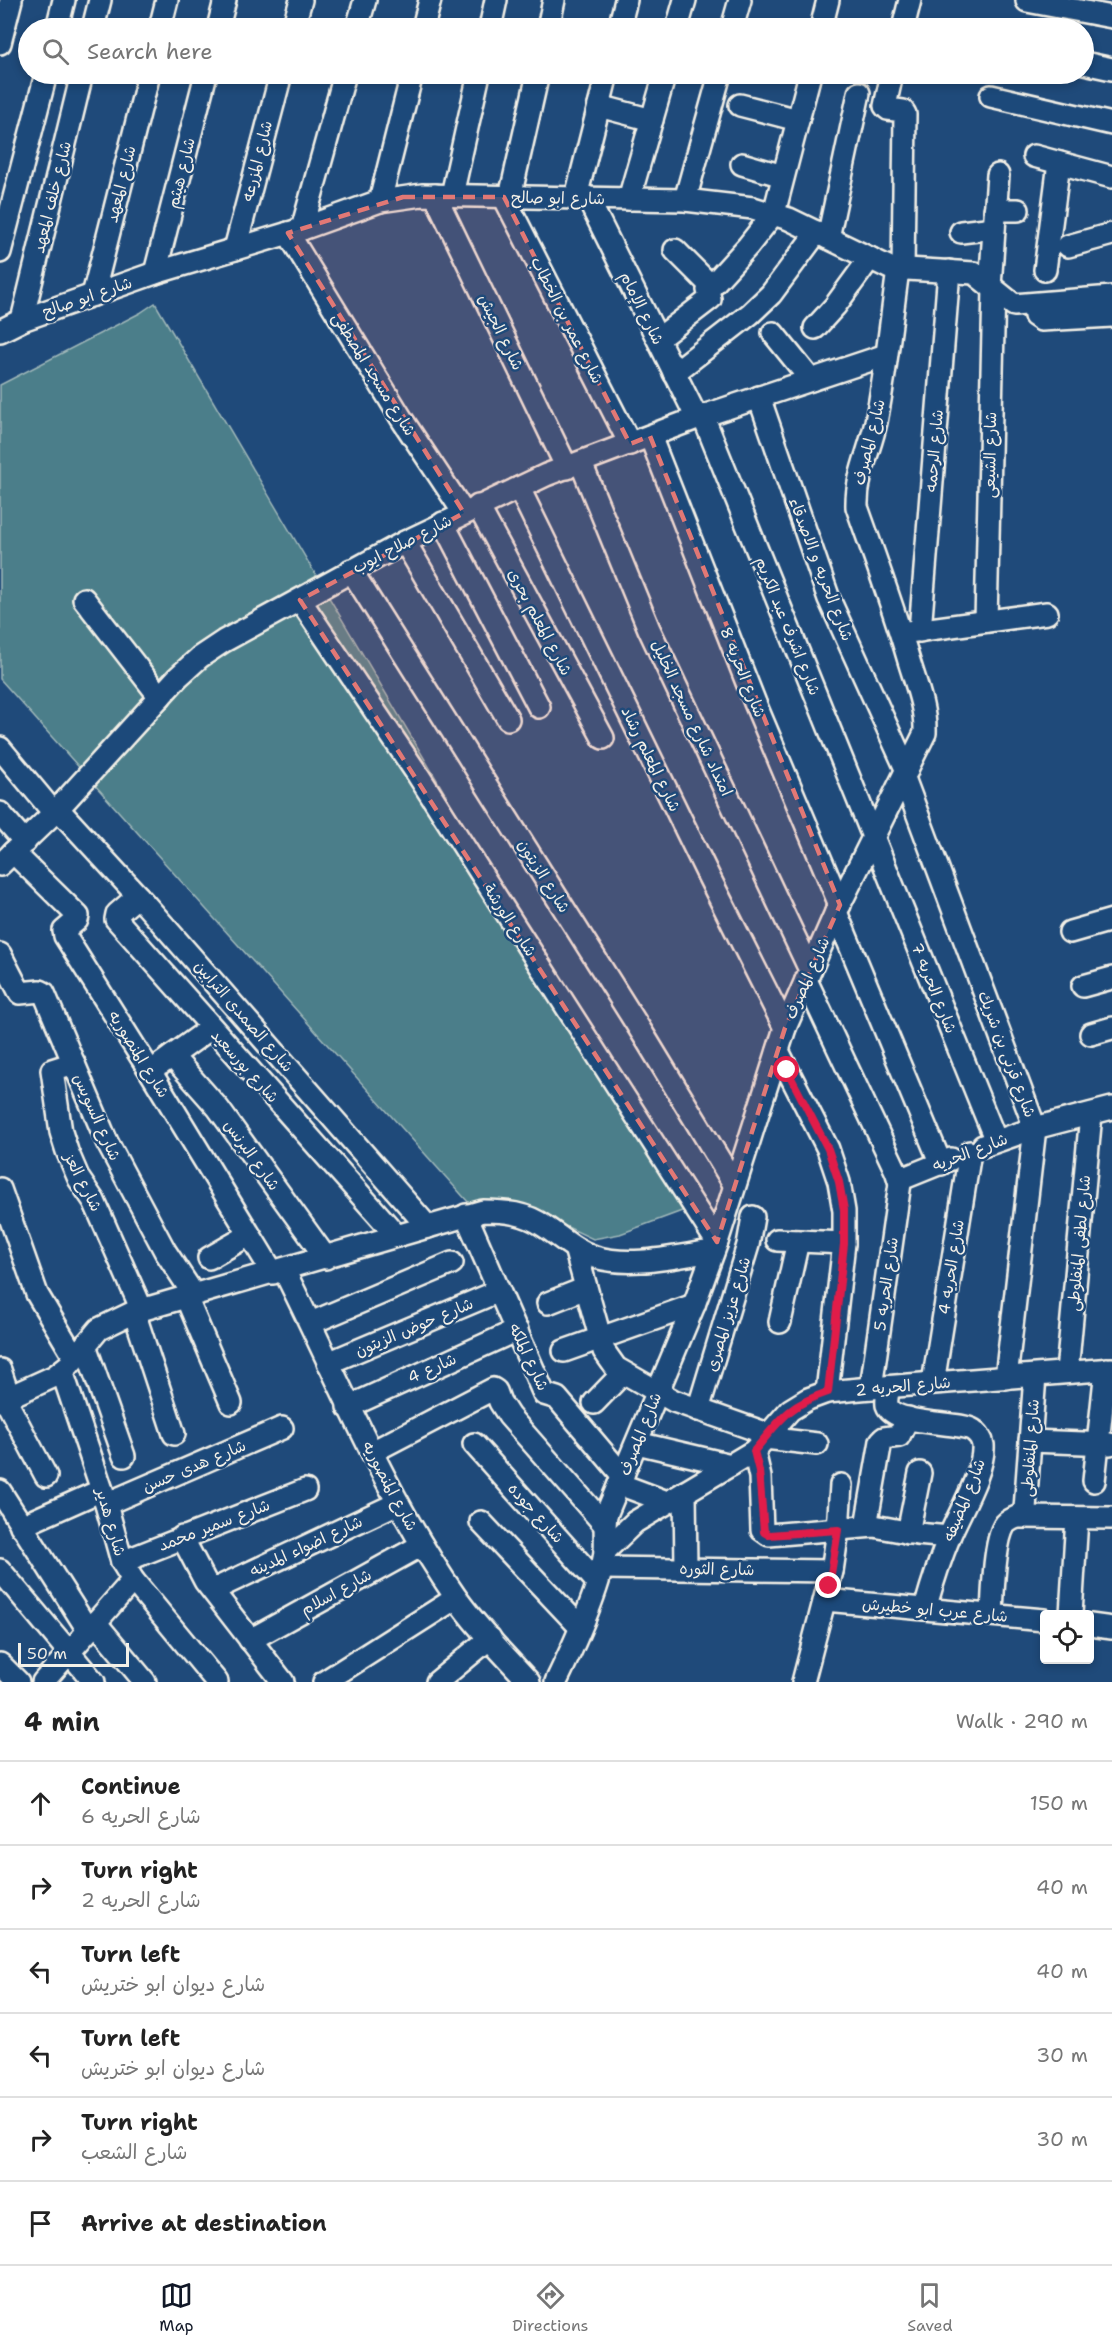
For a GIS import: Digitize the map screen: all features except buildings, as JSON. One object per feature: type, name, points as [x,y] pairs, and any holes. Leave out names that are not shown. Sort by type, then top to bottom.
[{"type":"street","points":[[0,43],[11,0]]},
{"type":"street","points":[[60,18],[64,0]]},
{"type":"street","points":[[96,18],[100,0]]},
{"type":"street","points":[[162,18],[167,0]]},
{"type":"street","points":[[220,18],[225,0]]},
{"type":"street","points":[[296,18],[302,0]]},
{"type":"street","points":[[360,18],[365,0]]},
{"type":"street","points":[[426,18],[430,0]]},
{"type":"street","points":[[492,18],[496,0]]},
{"type":"street","points":[[550,18],[554,0]]},
{"type":"street","points":[[622,18],[626,0]]},
{"type":"street","points":[[680,18],[685,0]]},
{"type":"street","points":[[735,18],[740,0]]},
{"type":"street","points":[[824,18],[828,0]]},
{"type":"street","points":[[906,18],[910,0]]},
{"type":"street","points":[[1027,2],[1112,17]]},
{"type":"street","points":[[1094,65],[1112,69]]},
{"type":"street","points":[[0,252],[42,84]]},
{"type":"street","name":"شارع خلف المعهد","points":[[22,320],[80,84]]},
{"type":"street","name":"شارع المعهد","points":[[93,295],[146,84]]},
{"type":"street","name":"شارع هيثم","points":[[155,273],[203,84]]},
{"type":"street","name":"شارع المزرعه","points":[[235,249],[278,84]]},
{"type":"street","points":[[295,231],[342,84]]},
{"type":"street","points":[[380,201],[409,84]]},
{"type":"street","points":[[444,195],[476,84]]},
{"type":"street","points":[[507,197],[535,84]]},
{"type":"street","points":[[582,197],[604,84]]},
{"type":"street","points":[[629,199],[662,84]]},
{"type":"street","points":[[685,201],[717,84]]},
{"type":"street","points":[[658,339],[710,299],[707,291],[774,213],[807,84]]},
{"type":"street","name":"شارع المصرف","points":[[556,1682],[580,1627],[601,1567],[606,1515],[694,1305],[715,1247],[785,1028],[873,835],[922,743],[925,733],[926,723],[918,690],[910,632],[856,507],[856,490],[876,424],[901,270],[905,114],[903,111],[888,109],[885,106],[890,84]]},
{"type":"street","points":[[674,373],[750,314],[771,294],[823,235],[859,93]]},
{"type":"street","points":[[991,96],[1112,124]]},
{"type":"street","points":[[740,105],[798,120]]},
{"type":"street","points":[[599,106],[652,120]]},
{"type":"street","points":[[1034,156],[1112,177]]},
{"type":"street","points":[[1045,270],[1059,163]]},
{"type":"street","points":[[742,164],[783,176]]},
{"type":"street","name":"شارع الشيعى","points":[[986,621],[992,287],[998,175]]},
{"type":"street","name":"شارع ابو صالح","points":[[0,331],[22,320],[155,273],[295,231],[380,201],[422,195],[685,201],[753,208],[774,213],[901,270],[974,273],[1014,305],[1112,297]]},
{"type":"street","name":"شارع الجيش","points":[[444,195],[574,465]]},
{"type":"street","name":"شارع عمر بن الخطاب","points":[[507,197],[630,444]]},
{"type":"street","name":"شارع الإمام","points":[[582,197],[674,373],[700,417]]},
{"type":"street","points":[[961,232],[1018,210]]},
{"type":"street","name":"شارع مسجد المصطفى","points":[[295,231],[397,412],[471,510]]},
{"type":"street","points":[[1068,246],[1112,234]]},
{"type":"street","points":[[675,250],[711,286]]},
{"type":"street","points":[[815,328],[835,306],[870,258]]},
{"type":"street","name":"شارع الرحمه","points":[[910,632],[949,271]]},
{"type":"street","points":[[1033,304],[1035,316],[1041,320],[1112,316]]},
{"type":"street","points":[[773,333],[811,380]]},
{"type":"street","name":"شارع صلاح ايوب","points":[[13,853],[56,811],[160,697],[200,657],[224,640],[405,542],[519,488],[700,417],[886,356]]},
{"type":"street","name":"شارع الحريه و الاصدقاء","points":[[759,397],[829,599],[906,774]]},
{"type":"street","name":"شارع اشرف عبد الكريم","points":[[700,417],[873,835]]},
{"type":"street","name":"شارع الحريه 8","points":[[650,436],[940,1164]]},
{"type":"street","name":"امتداد شارع مسجد الخليل","points":[[574,465],[808,975],[899,1180]]},
{"type":"street","name":"شارع المعلم رشاد","points":[[519,488],[785,1028]]},
{"type":"street","name":"شارع المعلم بحرى","points":[[471,510],[603,738]]},
{"type":"street","points":[[443,523],[539,706]]},
{"type":"street","points":[[405,542],[508,719]]},
{"type":"street","name":"شارع الزيتون","points":[[351,570],[646,1039],[734,1184]]},
{"type":"street","points":[[84,599],[160,697]]},
{"type":"street","name":"شارع الورشة","points":[[300,600],[418,775],[715,1247]]},
{"type":"street","points":[[910,632],[1047,613]]},
{"type":"street","name":"شارع الصمدى الترابين","points":[[0,748],[56,811],[138,896],[428,1227]]},
{"type":"street","name":"شارع قرنى بن شريك","points":[[906,774],[1035,1128],[1006,1378]]},
{"type":"street","points":[[0,813],[13,853]]},
{"type":"street","name":"شارع الحريه 7","points":[[873,835],[996,1141]]},
{"type":"street","name":"شارع المنصوريه","points":[[13,853],[76,914],[77,920],[63,934],[150,1071],[249,1235],[279,1272],[311,1323],[348,1407],[422,1545],[456,1598],[490,1638],[519,1679]]},
{"type":"street","name":"شارع بورسعيد","points":[[138,896],[117,914],[116,919],[397,1236]]},
{"type":"street","points":[[1070,932],[1112,920]]},
{"type":"street","name":"شارع السويس","points":[[0,954],[20,993],[40,991],[44,993],[107,1142],[190,1296],[231,1403]]},
{"type":"street","points":[[1083,986],[1112,978]]},
{"type":"street","points":[[150,1071],[211,1028]]},
{"type":"street","points":[[1091,1034],[1112,1028]]},
{"type":"street","points":[[778,1051],[828,1149],[844,1210],[844,1244],[828,1392]]},
{"type":"street","name":"شارع البرنس","points":[[172,1056],[218,1108],[326,1258]]},
{"type":"street","name":"شارع العز","points":[[74,1063],[52,1070],[63,1142],[79,1179],[94,1201],[138,1311],[174,1434]]},
{"type":"street","points":[[162,1091],[188,1074]]},
{"type":"street","name":"شارع الحريه","points":[[899,1180],[996,1141],[1035,1128],[1112,1108]]},
{"type":"street","name":"شارع لطفى المنفلوطى","points":[[1067,1372],[1090,1114]]},
{"type":"street","name":"شارع الحريه 4","points":[[933,1383],[970,1152]]},
{"type":"street","name":"شارع الحريه 5","points":[[880,1387],[899,1180]]},
{"type":"street","points":[[0,1191],[37,1294],[74,1358],[124,1456]]},
{"type":"street","points":[[5,1399],[48,1381],[74,1358],[105,1324],[138,1311],[483,1211],[515,1213],[545,1226],[574,1248],[595,1257],[618,1261],[642,1260],[715,1247]]},
{"type":"street","name":"شارع الملكه","points":[[466,1215],[544,1394],[557,1398],[621,1480]]},
{"type":"street","name":"شارع عزيز المصرى","points":[[698,1410],[748,1245],[753,1217]]},
{"type":"street","points":[[209,1258],[249,1235]]},
{"type":"street","points":[[780,1322],[788,1241],[844,1244]]},
{"type":"street","points":[[574,1248],[606,1357],[623,1373],[657,1392],[762,1441],[817,1444]]},
{"type":"street","points":[[311,1323],[452,1263]]},
{"type":"street","points":[[548,1303],[586,1288]]},
{"type":"street","name":"شارع حوض الزيتون","points":[[328,1363],[499,1291]]},
{"type":"street","points":[[564,1351],[694,1305]]},
{"type":"street","name":"شارع 4","points":[[348,1407],[517,1330]]},
{"type":"street","name":"شارع هدير","points":[[74,1358],[104,1497],[122,1562],[133,1580],[217,1682]]},
{"type":"street","points":[[1094,1481],[1105,1444],[1109,1369]]},
{"type":"street","name":"شارع الحريه 2","points":[[601,1567],[635,1522],[731,1465],[762,1441],[799,1403],[828,1392],[1109,1369]]},
{"type":"street","points":[[0,1370],[5,1399],[46,1476]]},
{"type":"street","points":[[594,1403],[623,1373]]},
{"type":"street","name":"شارع المنفلوطى","points":[[992,1616],[994,1568],[1003,1527],[1020,1517],[1025,1509],[1035,1376]]},
{"type":"street","name":"شارع المضيفه","points":[[880,1387],[889,1408],[908,1418],[969,1428],[974,1430],[981,1439],[982,1456],[979,1468],[949,1537],[934,1577],[926,1609]]},
{"type":"street","points":[[372,1452],[491,1389],[496,1391],[509,1416],[604,1524]]},
{"type":"street","points":[[866,1526],[881,1441],[885,1438],[899,1436],[908,1418]]},
{"type":"street","name":"شارع هدى حسن","points":[[21,1526],[104,1497],[282,1428]]},
{"type":"street","points":[[762,1441],[759,1471],[764,1532],[769,1535],[881,1526],[908,1533],[949,1537]]},
{"type":"street","points":[[1030,1441],[1105,1444]]},
{"type":"street","points":[[637,1443],[731,1465]]},
{"type":"street","name":"شارع جوده","points":[[474,1444],[601,1567]]},
{"type":"street","points":[[908,1533],[920,1473]]},
{"type":"street","points":[[621,1480],[676,1497],[686,1568]]},
{"type":"street","points":[[803,1682],[832,1571],[841,1485]]},
{"type":"street","name":"شارع سمير محمد","points":[[122,1562],[305,1490]]},
{"type":"street","points":[[0,1491],[21,1526],[92,1626],[145,1682]]},
{"type":"street","name":"شارع اضواء المدينه","points":[[213,1590],[398,1503]]},
{"type":"street","points":[[1020,1517],[1112,1518]]},
{"type":"street","points":[[1071,1610],[1077,1518]]},
{"type":"street","points":[[481,1522],[580,1627]]},
{"type":"street","points":[[182,1537],[213,1590],[283,1682]]},
{"type":"street","name":"شارع اسلام","points":[[250,1640],[422,1545]]},
{"type":"street","name":"شارع الثوره","points":[[601,1567],[832,1571]]},
{"type":"street","points":[[0,1570],[94,1682]]},
{"type":"street","points":[[43,1682],[133,1580]]},
{"type":"street","points":[[324,1682],[456,1598]]},
{"type":"street","name":"شارع عرب ابو خطيرش","points":[[825,1600],[1040,1620]]},
{"type":"street","points":[[1094,1626],[1112,1628]]},
{"type":"street","points":[[437,1682],[490,1638]]},
{"type":"street","points":[[0,1664],[18,1682]]},
{"type":"highlighted area","points":[[403,197],[504,197],[630,444],[650,436],[840,905],[785,1028],[717,1242],[300,600],[464,513],[288,233]]},
{"type":"green space","points":[[155,303],[690,1208],[620,1234],[593,1239],[521,1205],[469,1203],[0,679],[0,385],[140,313]]},
{"type":"route","points":[[787,1070],[826,1143],[839,1182],[844,1210],[844,1244],[828,1392],[799,1403],[790,1410],[754,1451],[759,1471],[762,1530],[764,1532],[769,1535],[838,1530],[829,1586]]}]
